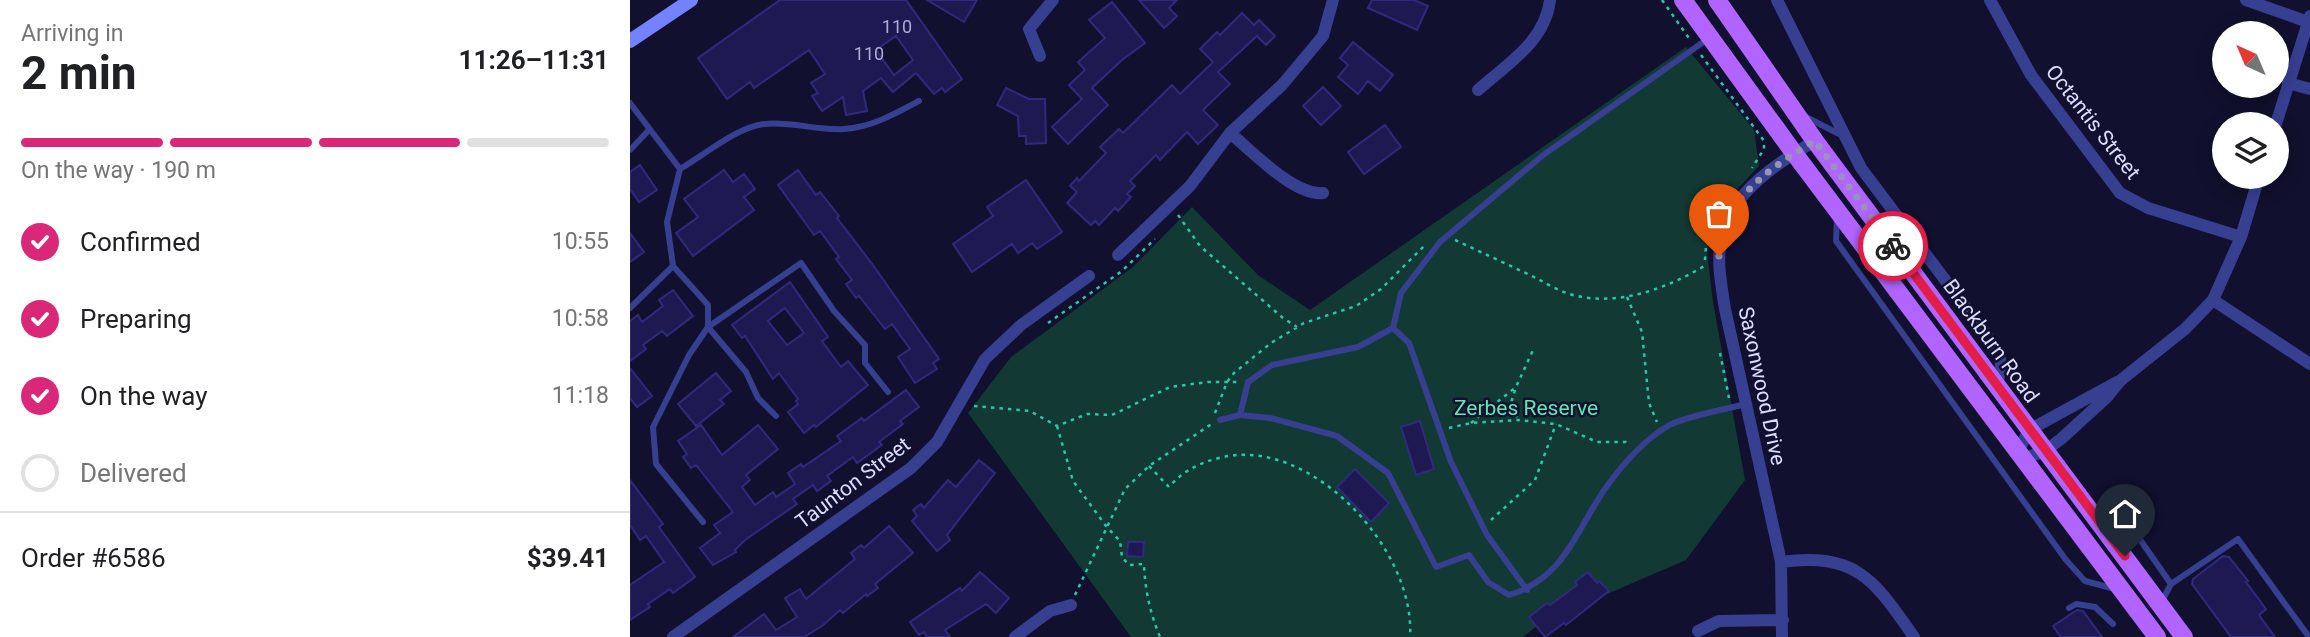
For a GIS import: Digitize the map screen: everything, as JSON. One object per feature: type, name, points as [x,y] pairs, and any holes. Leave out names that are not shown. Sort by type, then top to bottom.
[{"type":"main road","points":[[630,41],[691,0]]},
{"type":"main road","name":"Blackburn Road","points":[[1683,0],[1794,153],[2157,637]]},
{"type":"main road","name":"Blackburn Road","points":[[1717,0],[1815,141],[2184,637]]},
{"type":"main road","points":[[2091,549],[2108,535]]},
{"type":"street","points":[[1040,56],[1030,29],[1053,0]]},
{"type":"street","points":[[1118,255],[1189,186],[1230,133],[1282,85],[1323,36],[1333,0]]},
{"type":"street","points":[[1478,90],[1528,47],[1542,30],[1549,13],[1550,0]]},
{"type":"street","name":"Octantis Street","points":[[1990,0],[2031,75],[2120,193],[2148,208],[2241,237]]},
{"type":"street","points":[[2246,0],[2309,19],[2289,80]]},
{"type":"street","points":[[1777,2],[1861,168],[2001,357],[2003,368],[1996,385]]},
{"type":"street","points":[[2289,83],[2310,89]]},
{"type":"street","points":[[1230,133],[1288,182],[1317,194],[1323,193]]},
{"type":"street","name":"Saxonwood Drive","points":[[1782,637],[1781,562],[1719,274],[1722,233],[1734,210],[1751,188],[1794,153],[1815,141]]},
{"type":"street","points":[[2121,380],[2029,430],[2020,455],[2045,451],[2061,439],[2107,397],[2121,380],[2185,328],[2213,300],[2241,237],[2255,189]]},
{"type":"street","name":"Taunton Street","points":[[673,637],[911,468],[937,442],[985,359],[1021,325],[1089,276]]},
{"type":"street","points":[[2213,300],[2310,364]]},
{"type":"street","points":[[1781,562],[1812,558],[1841,564],[1867,577],[1886,597],[1914,637]]},
{"type":"street","points":[[1015,637],[1050,611],[1071,605]]},
{"type":"street","points":[[1698,631],[1719,621],[1783,620]]},
{"type":"lane","points":[[1240,415],[1248,382],[1272,366],[1358,347],[1393,328],[1401,293],[1434,248],[1542,156],[1710,37]]},
{"type":"lane","points":[[775,416],[758,398],[746,372],[708,327],[708,305],[673,266],[667,222],[680,169],[720,142],[762,124],[844,129],[880,122],[919,101]]},
{"type":"lane","points":[[630,103],[680,169]]},
{"type":"lane","points":[[1792,109],[1845,136]]},
{"type":"lane","points":[[630,150],[649,130]]},
{"type":"lane","points":[[1838,211],[1836,241],[2066,560],[2085,581],[2123,591]]},
{"type":"lane","points":[[703,522],[656,464],[653,427],[690,355],[708,327],[801,263],[834,311],[864,345],[865,363],[888,392]]},
{"type":"lane","points":[[630,308],[673,266]]},
{"type":"lane","points":[[1393,328],[1409,343],[1451,462],[1483,528],[1527,590]]},
{"type":"lane","points":[[1216,421],[1240,415],[1270,418],[1337,436],[1388,473],[1436,567],[1469,555],[1488,582],[1509,595],[1527,590],[1560,563],[1607,486],[1637,451],[1664,429],[1669,425],[1746,404]]},
{"type":"lane","points":[[2088,507],[2125,518],[2171,584]]},
{"type":"lane","points":[[2160,604],[2171,584],[2238,539],[2309,637]]},
{"type":"lane","points":[[2069,608],[2076,604],[2095,607],[2113,624]]},
{"type":"path","points":[[1662,0],[1764,141],[1764,149],[1758,159]]},
{"type":"path","points":[[1178,215],[1200,246],[1297,327]]},
{"type":"path","points":[[1071,605],[1125,489],[1149,466],[1216,421],[1219,399],[1234,373],[1271,343],[1297,327],[1356,306],[1381,289],[1425,243],[1442,254],[1455,240],[1572,295],[1597,298],[1653,291],[1706,265]]},
{"type":"path","points":[[1627,296],[1642,332],[1649,403],[1664,429]]},
{"type":"path","points":[[1518,420],[1511,403],[1534,348]]},
{"type":"path","points":[[1057,426],[1087,414],[1112,415],[1170,387],[1208,382],[1248,382]]},
{"type":"path","points":[[1471,423],[1516,387]]},
{"type":"path","points":[[960,405],[1030,411],[1057,426],[1073,481],[1106,526],[1121,541],[1122,557],[1129,565],[1144,564],[1145,589],[1160,637]]},
{"type":"path","points":[[1440,431],[1471,423],[1518,420],[1556,424],[1597,442],[1626,442],[1637,451]]},
{"type":"path","points":[[1483,528],[1535,481],[1556,424]]},
{"type":"path","points":[[1149,466],[1169,487],[1191,468],[1231,455],[1264,456],[1298,467],[1316,477],[1351,507],[1381,545],[1395,569],[1404,593],[1412,620],[1410,637]]},
{"type":"green space","name":"Zerbes Reserve","points":[[1686,47],[1754,130],[1759,166],[1717,211],[1707,252],[1713,302],[1745,480],[1686,560],[1542,622],[1523,637],[1131,637],[968,413],[1011,357],[1133,267],[1192,207],[1258,275],[1310,310]]},
{"type":"building","points":[[780,0],[906,0],[962,79],[945,92],[942,88],[934,94],[916,73],[893,92],[881,78],[863,91],[867,111],[846,115],[843,97],[822,111],[812,96],[818,93],[811,83],[825,74],[809,50],[754,88],[750,82],[727,99],[698,58]],"holes":[[[896,36],[913,60],[894,75],[876,50]]]},
{"type":"building","points":[[927,0],[977,0],[964,22]]},
{"type":"building","points":[[1139,0],[1177,0],[1169,8],[1177,16],[1164,28]]},
{"type":"building","points":[[1372,0],[1414,0],[1428,6],[1417,30],[1368,8]]},
{"type":"building","points":[[1112,2],[1145,43],[1092,88],[1108,105],[1068,144],[1052,127],[1082,99],[1069,85],[1085,70],[1078,62],[1105,38],[1089,20]]},
{"type":"building","points":[[1242,13],[1254,25],[1259,20],[1275,36],[1266,45],[1257,36],[1218,72],[1230,84],[1203,110],[1218,125],[1198,144],[1187,132],[1160,160],[1156,155],[1130,181],[1135,186],[1127,194],[1131,197],[1118,211],[1115,208],[1099,225],[1095,221],[1091,225],[1067,203],[1077,192],[1070,186],[1077,178],[1079,181],[1106,153],[1100,147],[1119,129],[1123,133],[1172,85],[1180,94],[1213,62],[1200,49],[1217,32],[1220,35]]},
{"type":"building","points":[[1353,42],[1393,75],[1380,91],[1368,81],[1358,94],[1338,77],[1348,65],[1340,58]]},
{"type":"building","points":[[1323,87],[1341,106],[1321,125],[1303,106]]},
{"type":"building","points":[[1006,88],[1029,99],[1045,99],[1046,143],[1026,144],[1026,136],[1019,136],[1018,116],[997,105]]},
{"type":"building","points":[[1385,125],[1401,147],[1364,174],[1348,152]]},
{"type":"building","points":[[640,165],[657,190],[639,202],[630,189],[630,172]]},
{"type":"building","points":[[724,170],[733,182],[744,174],[755,189],[744,197],[754,210],[693,256],[676,233],[698,217],[684,199]]},
{"type":"building","points":[[798,170],[816,195],[820,192],[839,216],[837,218],[939,359],[933,363],[937,369],[915,383],[898,357],[910,349],[892,324],[885,329],[859,296],[856,298],[846,284],[852,280],[836,259],[839,257],[820,231],[814,235],[778,185]]},
{"type":"building","points":[[1026,180],[1062,232],[1037,249],[1032,243],[1018,253],[1012,244],[972,272],[953,244],[993,216],[987,207]]},
{"type":"building","points":[[630,233],[644,252],[630,262]]},
{"type":"building","points":[[790,282],[828,337],[822,341],[841,367],[848,361],[868,385],[816,427],[814,425],[804,433],[788,412],[798,404],[798,399],[779,373],[773,379],[745,336],[742,338],[732,325]],"holes":[[[785,308],[804,333],[787,345],[768,321]]]},
{"type":"building","points":[[673,290],[693,316],[667,336],[662,331],[643,345],[646,349],[630,361],[630,321],[638,315],[642,322],[663,306],[659,300]]},
{"type":"building","points":[[630,368],[652,396],[637,407],[630,398]]},
{"type":"building","points":[[716,373],[731,391],[720,400],[724,404],[696,426],[678,404]]},
{"type":"building","points":[[906,390],[919,407],[900,421],[903,424],[879,442],[882,445],[857,463],[853,457],[827,476],[831,481],[817,491],[813,485],[793,499],[797,504],[745,540],[736,552],[713,565],[700,548],[720,533],[714,525],[733,512],[696,465],[691,468],[683,457],[687,454],[678,441],[701,425],[722,455],[758,425],[778,449],[746,475],[750,480],[742,487],[755,505],[773,492],[776,497],[795,484],[788,473],[801,464],[803,467],[841,441],[837,436],[862,418],[864,421]]},
{"type":"building","points":[[1420,421],[1434,469],[1416,475],[1401,427]]},
{"type":"building","points":[[979,460],[995,473],[947,535],[950,540],[937,551],[912,521],[917,516],[913,510],[921,504],[924,508],[948,480],[956,487]]},
{"type":"building","points":[[1355,469],[1389,503],[1371,522],[1337,487]]},
{"type":"building","points":[[630,480],[663,524],[659,527],[695,577],[673,593],[670,589],[630,620],[630,585],[664,562],[646,536],[640,540],[630,525]]},
{"type":"building","points":[[889,526],[913,553],[875,584],[878,588],[867,596],[866,594],[843,613],[840,610],[804,637],[733,637],[764,614],[776,630],[797,617],[785,598],[800,589],[806,599],[855,559],[851,553],[861,545],[864,548]]},
{"type":"building","points":[[1128,542],[1144,542],[1143,557],[1127,556]]},
{"type":"building","points":[[2223,556],[2229,557],[2266,609],[2259,615],[2275,637],[2231,637],[2192,584],[2193,579]]},
{"type":"building","points":[[980,572],[1009,598],[996,613],[986,604],[945,630],[950,637],[927,637],[924,632],[919,635],[910,622],[960,588],[962,591]]},
{"type":"building","points":[[1588,572],[1597,583],[1599,581],[1609,591],[1566,625],[1564,623],[1545,637],[1529,617],[1577,585],[1575,582]]},
{"type":"building","points":[[2077,610],[2083,611],[2102,637],[2061,637],[2053,626]]},
{"type":"way so far","points":[[1719,256],[1722,233],[1734,210],[1751,188],[1794,153],[1815,141],[1893,246]]},
{"type":"route","points":[[1893,246],[2125,556]]}]
